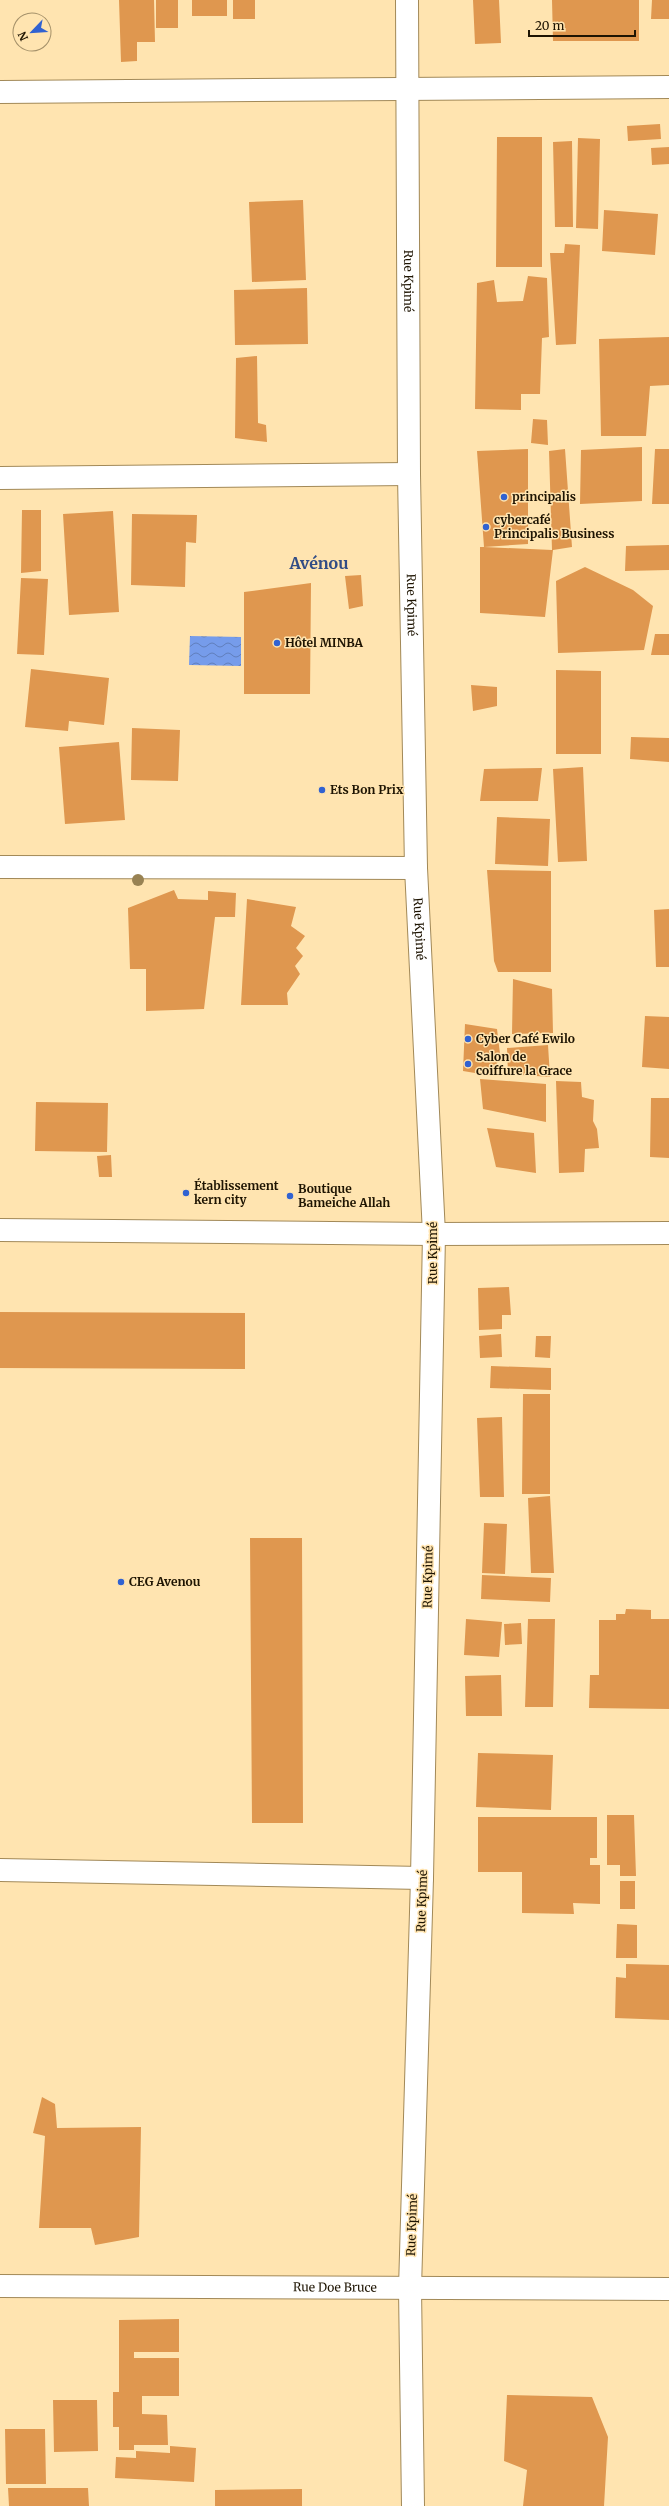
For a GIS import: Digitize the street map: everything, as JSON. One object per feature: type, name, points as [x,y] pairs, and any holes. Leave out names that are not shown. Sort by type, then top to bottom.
[{"type":"street","name":"Rue Kpimé","points":[[407,0],[409,474],[416,868],[434,1234],[422,1878],[410,2288],[413,2506]]},
{"type":"street","points":[[0,92],[669,87]]},
{"type":"street","points":[[0,478],[409,474]]},
{"type":"street","points":[[0,867],[416,868]]},
{"type":"street","points":[[0,1230],[434,1234],[669,1233]]},
{"type":"street","points":[[0,1870],[422,1878]]},
{"type":"street","name":"Rue Doe Bruce","points":[[0,2286],[669,2288]]},
{"type":"water","points":[[190,636],[241,637],[241,666],[189,665]]},
{"type":"building","points":[[119,0],[154,0],[155,42],[137,42],[137,61],[121,62]]},
{"type":"building","points":[[156,0],[178,0],[178,28],[156,28]]},
{"type":"building","points":[[192,0],[227,0],[227,16],[192,16]]},
{"type":"building","points":[[233,0],[255,0],[255,19],[233,19]]},
{"type":"building","points":[[473,0],[499,0],[501,43],[475,44]]},
{"type":"building","points":[[552,0],[639,0],[639,41],[553,41]]},
{"type":"building","points":[[652,0],[669,0],[669,19],[651,19]]},
{"type":"building","points":[[660,124],[661,139],[628,141],[627,126]]},
{"type":"building","points":[[497,137],[542,137],[542,267],[496,267]]},
{"type":"building","points":[[578,138],[600,139],[598,229],[576,228]]},
{"type":"building","points":[[572,141],[573,227],[555,227],[553,142]]},
{"type":"building","points":[[669,147],[669,164],[652,165],[651,148]]},
{"type":"building","points":[[303,200],[306,280],[252,282],[249,202]]},
{"type":"building","points":[[604,210],[658,214],[655,255],[602,251]]},
{"type":"building","points":[[565,244],[580,245],[576,344],[556,345],[550,253],[564,253]]},
{"type":"building","points":[[528,276],[547,278],[549,337],[542,338],[540,394],[521,394],[521,410],[475,409],[477,283],[494,280],[497,302],[523,301]]},
{"type":"building","points":[[307,288],[308,344],[235,345],[234,290]]},
{"type":"building","points":[[669,337],[669,385],[650,386],[646,436],[601,436],[599,339]]},
{"type":"building","points":[[257,356],[258,423],[266,425],[267,442],[235,438],[236,358]]},
{"type":"building","points":[[533,419],[547,420],[548,445],[531,443]]},
{"type":"building","points":[[642,447],[642,501],[580,504],[581,450]]},
{"type":"building","name":"principalis","points":[[528,449],[528,544],[484,547],[477,451]]},
{"type":"building","points":[[565,449],[572,547],[553,550],[545,617],[480,613],[480,547],[552,550],[549,451]]},
{"type":"building","points":[[655,449],[669,449],[669,504],[652,504]]},
{"type":"building","points":[[22,510],[41,510],[41,571],[21,573]]},
{"type":"building","points":[[113,511],[119,612],[69,615],[63,514]]},
{"type":"building","points":[[132,514],[197,515],[196,543],[186,542],[185,587],[131,585]]},
{"type":"building","points":[[669,545],[669,570],[625,571],[626,546]]},
{"type":"building","points":[[585,567],[633,590],[653,606],[644,650],[558,653],[556,581]]},
{"type":"building","points":[[361,575],[363,606],[349,609],[345,576]]},
{"type":"building","points":[[21,578],[48,579],[44,655],[17,654]]},
{"type":"building","name":"Hôtel MINBA","points":[[311,583],[310,694],[244,694],[244,592]]},
{"type":"building","points":[[655,634],[669,634],[669,655],[651,655]]},
{"type":"building","points":[[31,669],[109,678],[104,725],[69,721],[68,731],[25,727]]},
{"type":"building","points":[[556,670],[601,671],[601,754],[556,754]]},
{"type":"building","points":[[471,685],[497,687],[497,706],[473,711]]},
{"type":"building","points":[[132,728],[180,730],[178,781],[131,780]]},
{"type":"building","points":[[631,737],[669,738],[669,762],[630,759]]},
{"type":"building","points":[[119,742],[125,820],[65,824],[59,747]]},
{"type":"building","points":[[583,767],[587,861],[558,862],[553,769]]},
{"type":"building","points":[[542,768],[538,801],[480,801],[484,769]]},
{"type":"building","points":[[497,817],[550,819],[548,866],[495,864]]},
{"type":"building","points":[[487,870],[551,871],[551,972],[498,972],[494,961]]},
{"type":"building","points":[[174,890],[178,899],[208,900],[208,891],[236,893],[235,917],[215,917],[204,1009],[146,1011],[146,969],[130,969],[128,908]]},
{"type":"building","points":[[247,899],[296,907],[291,926],[305,936],[296,948],[303,956],[295,966],[300,974],[287,993],[288,1005],[241,1005]]},
{"type":"building","points":[[669,909],[669,967],[656,967],[654,910]]},
{"type":"building","points":[[513,979],[552,989],[553,1033],[512,1034]]},
{"type":"building","points":[[645,1016],[669,1017],[669,1069],[642,1067]]},
{"type":"building","points":[[465,1024],[497,1029],[500,1054],[493,1076],[463,1071]]},
{"type":"building","points":[[548,1045],[550,1077],[508,1074],[507,1048]]},
{"type":"building","points":[[480,1079],[546,1084],[546,1122],[483,1109]]},
{"type":"building","points":[[556,1081],[581,1082],[582,1097],[594,1100],[593,1121],[597,1129],[599,1148],[585,1149],[584,1172],[559,1173]]},
{"type":"building","points":[[651,1098],[669,1098],[669,1158],[650,1157]]},
{"type":"building","points":[[36,1102],[108,1103],[107,1152],[35,1151]]},
{"type":"building","points":[[487,1128],[534,1133],[536,1173],[496,1167]]},
{"type":"building","points":[[111,1155],[112,1177],[99,1177],[97,1156]]},
{"type":"building","points":[[509,1287],[511,1315],[502,1315],[502,1329],[479,1330],[478,1288]]},
{"type":"building","points":[[0,1312],[245,1313],[245,1369],[0,1368]]},
{"type":"building","points":[[501,1334],[502,1357],[480,1358],[479,1336]]},
{"type":"building","points":[[536,1336],[551,1336],[550,1358],[535,1357]]},
{"type":"building","points":[[491,1366],[551,1368],[551,1390],[490,1388]]},
{"type":"building","points":[[523,1394],[550,1394],[550,1494],[522,1494]]},
{"type":"building","points":[[502,1417],[504,1497],[480,1497],[477,1418]]},
{"type":"building","points":[[550,1496],[554,1573],[531,1573],[528,1498]]},
{"type":"building","points":[[484,1523],[507,1524],[505,1574],[482,1573]]},
{"type":"building","points":[[250,1538],[302,1538],[303,1823],[252,1823]]},
{"type":"building","points":[[482,1575],[551,1578],[550,1602],[481,1599]]},
{"type":"building","points":[[626,1609],[651,1610],[651,1619],[669,1619],[669,1709],[589,1708],[590,1675],[599,1675],[599,1620],[616,1620],[616,1614],[625,1614]]},
{"type":"building","points":[[466,1619],[502,1622],[499,1657],[464,1655]]},
{"type":"building","points":[[528,1619],[555,1619],[553,1707],[525,1707]]},
{"type":"building","points":[[521,1623],[522,1644],[505,1645],[504,1624]]},
{"type":"building","points":[[501,1675],[502,1716],[466,1716],[465,1676]]},
{"type":"building","points":[[478,1753],[553,1755],[551,1810],[476,1807]]},
{"type":"building","points":[[607,1815],[634,1815],[636,1876],[620,1876],[620,1865],[607,1865]]},
{"type":"building","points":[[478,1817],[597,1817],[597,1858],[590,1858],[590,1865],[600,1865],[600,1904],[573,1903],[574,1914],[522,1913],[522,1872],[478,1872]]},
{"type":"building","points":[[620,1881],[635,1881],[635,1909],[620,1909]]},
{"type":"building","points":[[617,1924],[637,1925],[637,1958],[616,1958]]},
{"type":"building","points":[[626,1964],[669,1965],[669,2020],[615,2018],[616,1977],[626,1978]]},
{"type":"building","points":[[42,2097],[55,2104],[57,2128],[141,2127],[139,2237],[95,2245],[91,2228],[39,2228],[45,2136],[33,2133]]},
{"type":"building","points":[[179,2319],[179,2352],[134,2352],[134,2358],[179,2358],[179,2396],[142,2396],[142,2414],[167,2415],[168,2445],[134,2445],[134,2450],[119,2450],[119,2427],[113,2427],[113,2392],[119,2392],[119,2320]]},
{"type":"building","points":[[507,2395],[592,2397],[608,2437],[604,2506],[523,2506],[527,2470],[504,2461]]},
{"type":"building","points":[[53,2400],[97,2400],[98,2451],[54,2452]]},
{"type":"building","points":[[5,2429],[45,2429],[46,2484],[6,2484]]},
{"type":"building","points":[[170,2446],[196,2448],[194,2482],[115,2478],[116,2457],[136,2458],[136,2451],[170,2453]]},
{"type":"building","points":[[8,2488],[88,2488],[89,2506],[9,2506]]},
{"type":"building","points":[[302,2489],[302,2506],[215,2506],[215,2490]]},
{"type":"place","name":"principalis","points":[[504,497]]},
{"type":"place","name":"cybercafé Principalis Business","points":[[486,527]]},
{"type":"place","name":"Hôtel MINBA","points":[[277,643]]},
{"type":"place","name":"Ets Bon Prix","points":[[322,790]]},
{"type":"place","name":"Cyber Café Ewilo","points":[[468,1039]]},
{"type":"place","name":"Salon de coiffure la Grace","points":[[468,1064]]},
{"type":"place","name":"Établissement kern city","points":[[186,1193]]},
{"type":"place","name":"Boutique Bameiche Allah","points":[[290,1196]]},
{"type":"place","name":"CEG Avenou","points":[[121,1582]]},
{"type":"district","name":"Avénou","points":[[319,563]]}]
